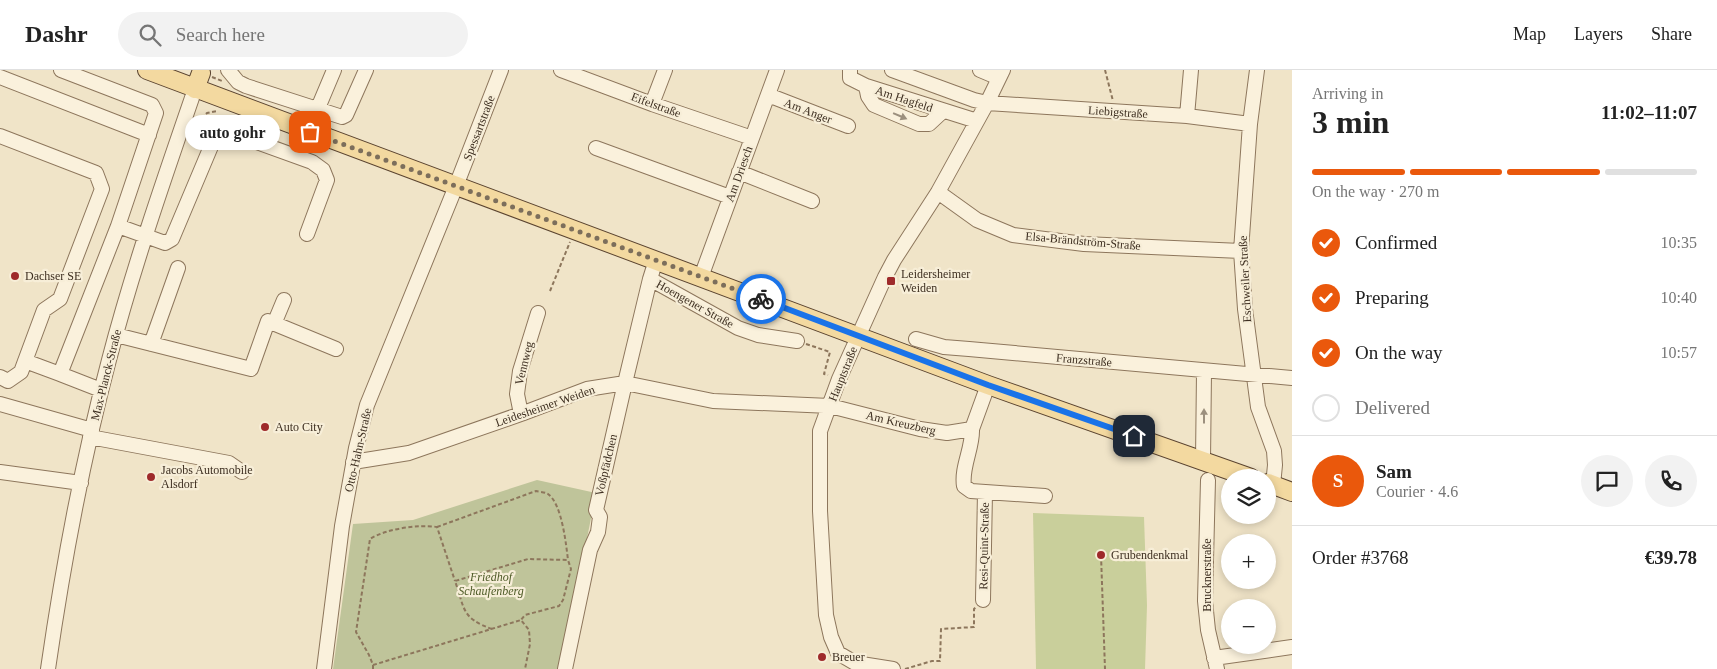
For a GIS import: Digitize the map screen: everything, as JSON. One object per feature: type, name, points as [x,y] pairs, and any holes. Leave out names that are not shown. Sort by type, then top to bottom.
[{"type":"main road","name":"Hoengener Straße","points":[[147,70],[200,77],[456,186],[988,385],[1227,469]]},
{"type":"main road","points":[[1276,486],[1292,492]]},
{"type":"street","points":[[60,374],[118,226],[156,112],[152,105],[61,70]]},
{"type":"street","points":[[228,70],[241,84],[342,117],[346,115],[366,70]]},
{"type":"street","points":[[318,108],[334,70]]},
{"type":"street","name":"Spessartstraße","points":[[456,186],[501,70]]},
{"type":"street","name":"Eifelstraße","points":[[561,70],[652,104],[752,138]]},
{"type":"street","points":[[652,104],[665,70]]},
{"type":"street","name":"Am Driesch","points":[[700,277],[777,70]]},
{"type":"street","name":"Am Hagfeld","points":[[850,70],[850,78],[866,86],[977,121]]},
{"type":"street","name":"Liebigstraße","points":[[892,70],[987,103],[1116,113],[1187,116],[1250,124]]},
{"type":"street","points":[[980,70],[1001,74]]},
{"type":"street","points":[[1187,116],[1191,70]]},
{"type":"street","name":"Eschweiler Straße","points":[[1257,70],[1250,124],[1240,251],[1253,376],[1258,408],[1274,451],[1274,469]]},
{"type":"street","name":"Hauptstraße","points":[[893,669],[855,663],[838,653],[831,637],[826,615],[820,511],[820,432],[839,379],[894,260],[938,192],[1001,74]]},
{"type":"street","points":[[0,77],[149,135]]},
{"type":"street","name":"Max-Planck-Straße","points":[[48,669],[66,552],[101,390],[145,235],[200,77]]},
{"type":"street","name":"Am Hagfeld","points":[[866,86],[868,96],[874,105],[919,124],[929,124],[943,111]]},
{"type":"street","name":"Am Anger","points":[[768,95],[848,126]]},
{"type":"street","points":[[118,226],[165,243],[172,239],[212,144],[221,135],[237,134],[312,162],[323,170],[327,180],[308,234]]},
{"type":"street","points":[[0,136],[96,173],[102,189],[60,299],[44,310],[21,372],[8,381],[0,377]]},
{"type":"street","points":[[596,148],[730,197]]},
{"type":"street","points":[[739,172],[812,201]]},
{"type":"street","name":"Otto-Hahn-Straße","points":[[324,669],[342,526],[353,462],[367,405],[456,186]]},
{"type":"street","name":"Elsa-Brändström-Straße","points":[[938,192],[977,220],[1014,235],[1084,244],[1240,251]]},
{"type":"street","name":"Voßpfädchen","points":[[565,669],[590,550],[598,532],[600,517],[596,510],[656,260]]},
{"type":"street","points":[[151,344],[178,268]]},
{"type":"street","name":"Hoengener Straße","points":[[650,279],[738,328],[758,335],[797,341]]},
{"type":"street","points":[[274,324],[284,300]]},
{"type":"street","name":"Vennweg","points":[[521,414],[517,394],[520,371],[538,313]]},
{"type":"street","points":[[116,335],[250,369],[268,321],[336,348]]},
{"type":"street","name":"Franzstraße","points":[[916,340],[944,347],[969,350],[1204,372],[1292,378]]},
{"type":"street","points":[[25,361],[101,390]]},
{"type":"street","points":[[1203,460],[1204,372]]},
{"type":"street","name":"Leidesheimer Weiden","points":[[353,462],[409,453],[587,389],[625,383],[713,401],[830,406]]},
{"type":"street","points":[[972,429],[988,385]]},
{"type":"street","points":[[0,404],[91,434],[229,463],[242,472]]},
{"type":"street","name":"Am Kreuzberg","points":[[830,406],[920,429],[947,433],[972,429]]},
{"type":"street","name":"Resi-Quint-Straße","points":[[972,429],[973,439],[962,477],[964,486],[970,491],[1045,496]]},
{"type":"street","points":[[0,472],[80,483]]},
{"type":"street","name":"Brucknerstraße","points":[[1208,480],[1205,601],[1208,630],[1215,663]]},
{"type":"street","name":"Resi-Quint-Straße","points":[[983,600],[985,492]]},
{"type":"street","points":[[1215,663],[1292,647]]},
{"type":"path","points":[[1105,70],[1116,113]]},
{"type":"path","points":[[550,291],[575,230]]},
{"type":"path","points":[[797,341],[830,352],[824,374],[839,379]]},
{"type":"path","points":[[373,665],[521,620],[525,615],[559,606],[563,600],[571,569],[556,505],[548,494],[536,491],[437,527],[427,525],[378,533],[370,539],[356,632],[369,654],[373,669]]},
{"type":"path","points":[[437,527],[467,615],[477,624],[492,629]]},
{"type":"path","points":[[1101,556],[1105,669]]},
{"type":"path","points":[[455,581],[528,559],[568,560]]},
{"type":"path","points":[[905,669],[932,661],[940,661],[941,629],[974,627],[974,609],[983,600]]},
{"type":"path","points":[[521,620],[529,630],[530,644],[524,669]]},
{"type":"green space","name":"Friedhof Schaufenberg","points":[[537,480],[596,493],[561,669],[333,669],[353,524],[413,520]]},
{"type":"green space","points":[[1033,513],[1144,517],[1147,605],[1145,669],[1036,669]]},
{"type":"way so far","points":[[310,132],[761,299]]},
{"type":"place","name":"auto gohr","points":[[310,132]]},
{"type":"place","name":"Dachser SE","points":[[15,276]]},
{"type":"place","name":"Leidersheimer Weiden","points":[[891,281]]},
{"type":"place","name":"Auto City","points":[[265,427]]},
{"type":"place","name":"Jacobs Automobile Alsdorf","points":[[151,477]]},
{"type":"place","name":"Grubendenkmal","points":[[1101,555]]},
{"type":"place","name":"Breuer","points":[[822,657]]},
{"type":"route","points":[[761,299],[988,385],[1134,436]]}]
